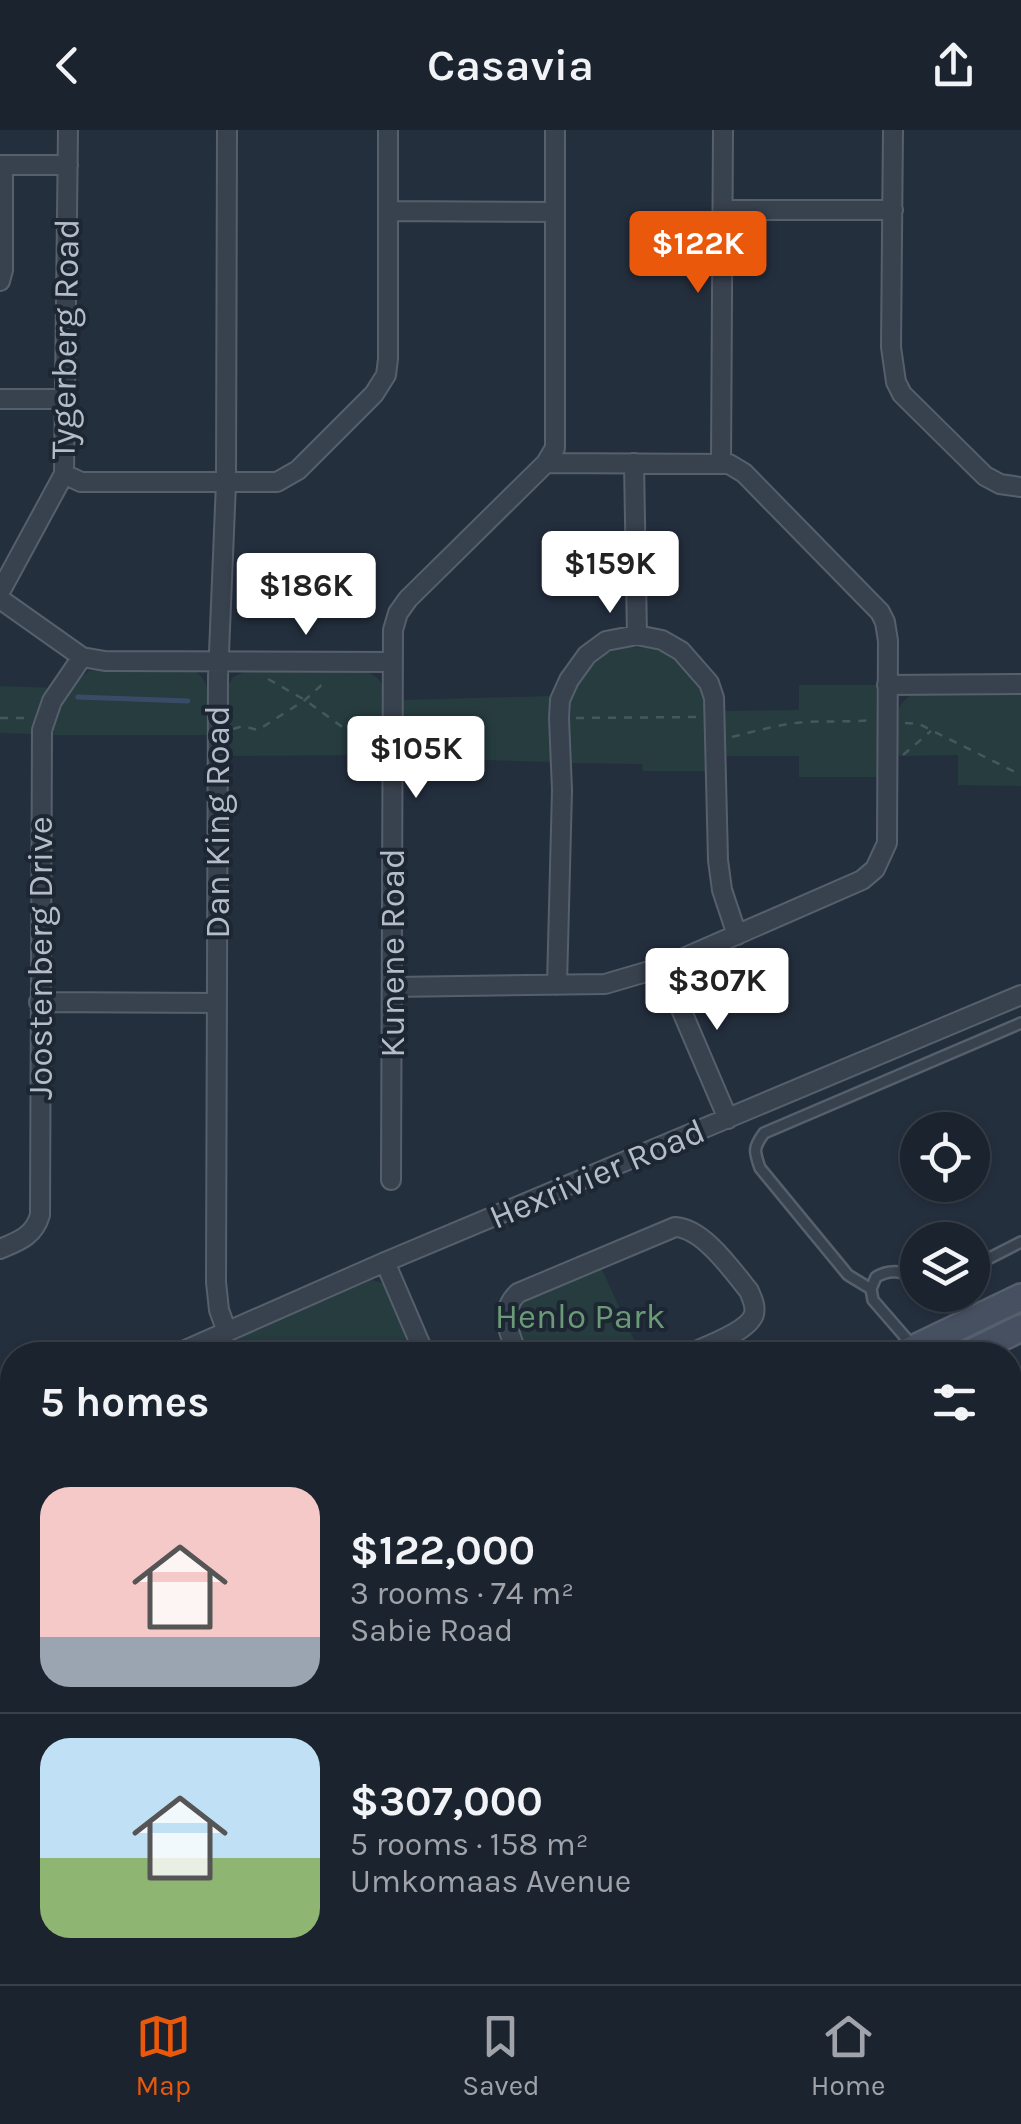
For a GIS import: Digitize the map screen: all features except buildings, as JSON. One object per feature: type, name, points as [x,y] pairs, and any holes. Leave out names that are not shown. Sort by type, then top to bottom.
[{"type":"main road","points":[[933,1342],[1021,1297]]},
{"type":"main road","points":[[992,1342],[1021,1328]]},
{"type":"street","name":"Tygerberg Road","points":[[0,595],[64,474],[68,130]]},
{"type":"street","name":"Dan King Road","points":[[227,130],[226,483],[218,662],[216,1282],[218,1310],[227,1332]]},
{"type":"street","points":[[64,474],[81,482],[269,483],[292,475],[374,394],[386,375],[388,359],[388,130]]},
{"type":"street","points":[[546,463],[555,448],[555,130]]},
{"type":"street","points":[[721,463],[723,130]]},
{"type":"street","points":[[893,130],[892,348],[896,382],[902,394],[986,476],[1000,484],[1021,488]]},
{"type":"street","points":[[0,281],[1,165],[68,165]]},
{"type":"street","points":[[388,210],[555,212]]},
{"type":"street","points":[[723,210],[893,210]]},
{"type":"street","points":[[0,399],[66,399]]},
{"type":"street","points":[[392,988],[605,984],[663,967],[862,880],[875,869],[887,844],[886,627],[880,612],[744,472],[730,464],[546,463]]},
{"type":"street","name":"Kunene Road","points":[[391,1180],[393,630],[402,606],[546,463]]},
{"type":"street","points":[[634,463],[637,635]]},
{"type":"street","points":[[0,595],[82,657],[106,662],[393,662]]},
{"type":"street","points":[[558,985],[560,700],[588,655],[606,641],[637,635],[662,640],[681,651],[709,683],[714,698],[718,860],[722,890],[737,935]]},
{"type":"street","name":"Joostenberg Drive","points":[[0,1249],[28,1235],[40,1215],[41,742],[52,701],[82,657]]},
{"type":"street","points":[[887,686],[1021,684]]},
{"type":"street","points":[[663,967],[728,1119]]},
{"type":"street","name":"Hexrivier Road","points":[[204,1342],[385,1262],[1021,996]]},
{"type":"street","points":[[39,1002],[217,1002]]},
{"type":"street","points":[[512,1342],[506,1316],[518,1292],[683,1226],[697,1233],[735,1274],[749,1291],[755,1313],[742,1329],[714,1342]]},
{"type":"street","points":[[385,1262],[419,1342]]},
{"type":"lane","points":[[871,1289],[848,1275],[760,1168],[754,1152],[758,1142],[764,1133],[1021,1022]]},
{"type":"lane","points":[[990,1257],[1021,1242]]},
{"type":"lane","points":[[900,1271],[876,1277],[871,1289],[873,1300],[903,1342]]},
{"type":"path","points":[[259,662],[265,677],[393,758]]},
{"type":"path","points":[[218,734],[242,726],[258,730],[305,700],[346,662]]},
{"type":"path","points":[[559,718],[696,716],[713,721]]},
{"type":"path","points":[[0,718],[45,719]]},
{"type":"path","points":[[714,742],[770,727],[808,722],[873,720],[919,724],[1021,775]]},
{"type":"path","points":[[886,758],[903,755],[932,730]]},
{"type":"green space","points":[[624,647],[655,649],[672,655],[701,687],[708,716],[706,771],[643,771],[642,764],[569,763],[567,731],[575,686],[599,658]]},
{"type":"green space","points":[[249,670],[364,671],[373,675],[384,693],[384,755],[226,756],[227,688],[233,677]]},
{"type":"green space","points":[[89,671],[195,671],[208,692],[209,735],[48,735],[51,717],[79,679]]},
{"type":"green space","points":[[799,685],[879,685],[878,777],[799,777],[799,756],[724,756],[724,711],[799,710]]},
{"type":"green space","points":[[0,686],[55,688],[35,734],[0,733]]},
{"type":"green space","points":[[916,693],[1021,693],[1021,786],[958,785],[958,755],[896,756],[898,711]]},
{"type":"green space","points":[[552,696],[552,762],[483,760],[483,751],[402,751],[401,700]]},
{"type":"green space","name":"Henlo Park","points":[[600,1265],[635,1342],[521,1342],[515,1318],[527,1298]]},
{"type":"green space","points":[[372,1280],[386,1284],[413,1342],[225,1342]]},
{"type":"waterway","points":[[78,697],[188,701]]}]
